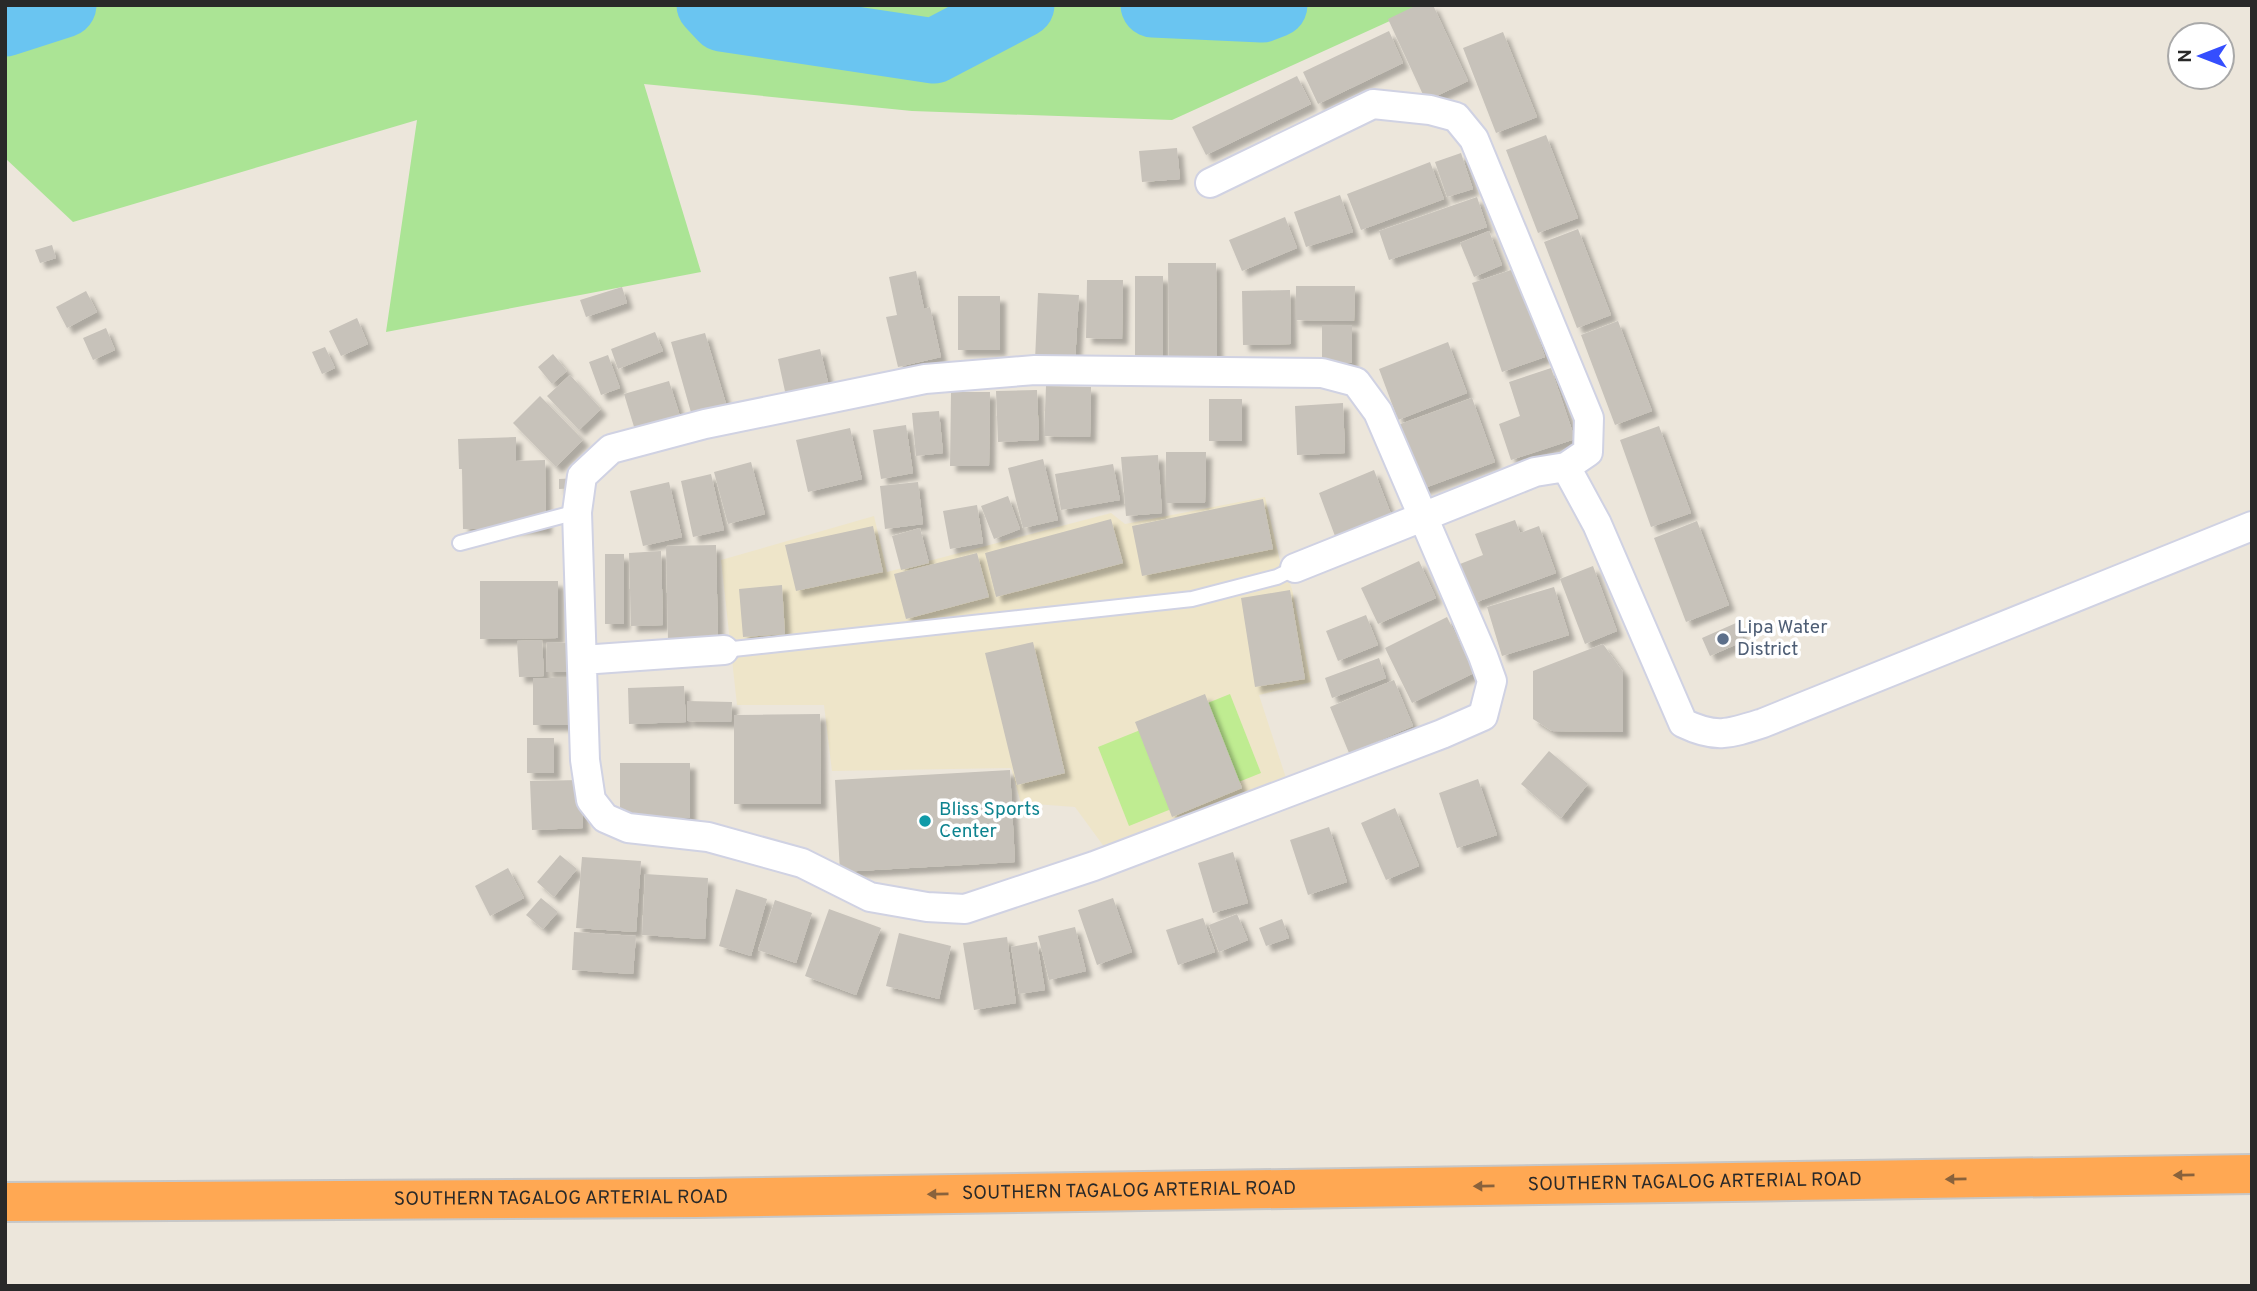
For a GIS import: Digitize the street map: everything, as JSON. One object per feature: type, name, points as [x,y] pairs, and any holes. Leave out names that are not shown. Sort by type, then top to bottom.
[{"type":"highway","name":"SOUTHERN TAGALOG ARTERIAL ROAD","points":[[5,1202],[738,1198],[2252,1174]]},
{"type":"street","points":[[1210,183],[1373,104],[1430,110],[1455,117],[1474,139],[1589,418],[1588,452],[1566,467],[1535,472],[1295,568]]},
{"type":"street","points":[[1035,370],[1322,373],[1356,382],[1378,412],[1422,516],[1492,681],[1483,716],[1094,866],[965,909],[927,907],[870,897],[802,863],[708,836],[628,828],[605,818],[591,800],[585,760],[578,512],[582,476],[611,449],[705,424],[925,379],[1035,370]]},
{"type":"street","points":[[1566,467],[1597,524],[1683,723],[1705,733],[1734,732],[1763,723],[2252,526]]},
{"type":"street","points":[[582,660],[723,650]]},
{"type":"lane","points":[[460,543],[578,512]]},
{"type":"lane","points":[[723,650],[1192,600],[1277,577],[1295,568]]},
{"type":"shaded area","points":[[1265,497],[1280,561],[1292,589],[1311,682],[1259,695],[1286,778],[1105,848],[1075,807],[1021,803],[1011,768],[832,771],[824,705],[737,705],[721,560],[874,516],[887,572],[1111,513],[1125,524]]},
{"type":"green space","points":[[5,5],[1425,5],[1172,120],[912,111],[644,84],[701,272],[386,332],[417,120],[73,222],[5,158]]},
{"type":"green space","points":[[1230,694],[1261,773],[1129,826],[1098,747]]},
{"type":"building","points":[[1417,5],[1433,5],[1468,81],[1426,101],[1388,19]]},
{"type":"building","points":[[1389,31],[1403,63],[1318,104],[1303,72]]},
{"type":"building","points":[[1503,32],[1537,117],[1496,133],[1463,48]]},
{"type":"building","points":[[1297,76],[1311,104],[1206,155],[1192,127]]},
{"type":"building","points":[[1546,135],[1578,218],[1538,233],[1506,150]]},
{"type":"building","points":[[1177,148],[1180,179],[1142,182],[1139,151]]},
{"type":"building","points":[[1461,153],[1473,189],[1447,197],[1435,162]]},
{"type":"building","points":[[1430,162],[1444,199],[1361,230],[1347,194]]},
{"type":"building","points":[[1340,195],[1353,232],[1306,247],[1294,212]]},
{"type":"building","points":[[1477,197],[1487,227],[1389,260],[1379,231]]},
{"type":"building","points":[[1285,217],[1297,248],[1242,271],[1229,240]]},
{"type":"building","points":[[1578,229],[1611,315],[1577,328],[1544,242]]},
{"type":"building","points":[[1489,231],[1502,265],[1474,277],[1460,243]]},
{"type":"building","points":[[52,245],[56,258],[40,263],[35,250]]},
{"type":"building","points":[[1168,263],[1216,263],[1217,358],[1169,359]]},
{"type":"building","points":[[1514,269],[1545,357],[1502,372],[1472,283]]},
{"type":"building","points":[[916,271],[924,309],[930,307],[941,357],[898,367],[886,317],[897,315],[889,277]]},
{"type":"building","points":[[1135,276],[1163,276],[1163,358],[1135,358]]},
{"type":"building","points":[[1087,280],[1123,280],[1122,339],[1086,338]]},
{"type":"building","points":[[1296,286],[1355,286],[1354,321],[1296,320]]},
{"type":"building","points":[[622,287],[627,303],[586,317],[580,300]]},
{"type":"building","points":[[1290,290],[1291,344],[1243,345],[1242,291]]},
{"type":"building","points":[[86,291],[97,312],[67,328],[56,307]]},
{"type":"building","points":[[1038,293],[1079,295],[1075,362],[1035,360]]},
{"type":"building","points":[[958,296],[1000,296],[1000,350],[958,350]]},
{"type":"building","points":[[357,318],[368,344],[341,356],[329,331]]},
{"type":"building","points":[[1618,321],[1652,411],[1615,425],[1581,335]]},
{"type":"building","points":[[1322,325],[1352,325],[1352,363],[1322,363]]},
{"type":"building","points":[[106,328],[115,350],[93,360],[83,338]]},
{"type":"building","points":[[655,332],[663,351],[618,369],[611,349]]},
{"type":"building","points":[[705,333],[727,407],[692,416],[671,342]]},
{"type":"building","points":[[1448,342],[1467,393],[1398,420],[1379,369]]},
{"type":"building","points":[[325,347],[335,368],[322,374],[312,352]]},
{"type":"building","points":[[820,349],[829,386],[786,396],[778,359]]},
{"type":"building","points":[[553,354],[567,371],[552,384],[538,367]]},
{"type":"building","points":[[608,355],[620,388],[601,395],[589,362]]},
{"type":"building","points":[[1551,368],[1575,439],[1511,460],[1499,424],[1520,416],[1509,382]]},
{"type":"building","points":[[570,375],[601,409],[579,430],[547,396]]},
{"type":"building","points":[[669,381],[680,416],[635,430],[624,394]]},
{"type":"building","points":[[1046,386],[1091,387],[1090,437],[1044,436]]},
{"type":"building","points":[[1037,390],[1039,440],[998,442],[996,391]]},
{"type":"building","points":[[951,392],[990,392],[989,466],[950,466]]},
{"type":"building","points":[[540,396],[583,440],[556,467],[513,423]]},
{"type":"building","points":[[1472,398],[1495,462],[1419,490],[1395,426]]},
{"type":"building","points":[[1209,399],[1242,399],[1242,441],[1209,441]]},
{"type":"building","points":[[1343,403],[1345,453],[1297,455],[1295,406]]},
{"type":"building","points":[[939,411],[943,453],[916,456],[912,413]]},
{"type":"building","points":[[906,425],[913,473],[881,479],[873,430]]},
{"type":"building","points":[[1659,426],[1691,513],[1651,527],[1620,440]]},
{"type":"building","points":[[850,428],[862,479],[808,492],[796,440]]},
{"type":"building","points":[[516,437],[516,461],[545,460],[546,528],[463,529],[462,469],[459,469],[458,439]]},
{"type":"building","points":[[1166,452],[1206,452],[1205,503],[1166,503]]},
{"type":"building","points":[[1158,455],[1162,513],[1126,516],[1121,457]]},
{"type":"building","points":[[1043,459],[1058,520],[1023,528],[1008,468]]},
{"type":"building","points":[[751,462],[765,514],[728,524],[714,472]]},
{"type":"building","points":[[1113,464],[1120,500],[1061,510],[1055,474]]},
{"type":"building","points":[[1374,470],[1391,514],[1335,536],[1319,493]]},
{"type":"building","points":[[711,474],[724,530],[693,537],[681,481]]},
{"type":"building","points":[[578,478],[579,488],[559,489],[559,479]]},
{"type":"building","points":[[669,482],[682,537],[643,546],[630,491]]},
{"type":"building","points":[[918,482],[923,524],[885,529],[880,486]]},
{"type":"building","points":[[1008,496],[1020,529],[994,539],[981,506]]},
{"type":"building","points":[[1263,499],[1273,549],[1142,576],[1132,526]]},
{"type":"building","points":[[977,505],[983,543],[950,549],[943,511]]},
{"type":"building","points":[[1111,519],[1123,563],[996,597],[985,553]]},
{"type":"building","points":[[1515,520],[1520,533],[1539,526],[1556,573],[1474,603],[1460,564],[1483,555],[1475,534]]},
{"type":"building","points":[[1697,521],[1729,605],[1686,622],[1654,538]]},
{"type":"building","points":[[873,526],[883,572],[796,591],[785,545]]},
{"type":"building","points":[[920,528],[929,563],[901,570],[892,536]]},
{"type":"building","points":[[716,545],[718,641],[668,641],[666,546]]},
{"type":"building","points":[[661,551],[663,625],[631,626],[629,553]]},
{"type":"building","points":[[977,553],[989,597],[906,619],[894,574]]},
{"type":"building","points":[[605,554],[624,554],[624,624],[605,624]]},
{"type":"building","points":[[1419,561],[1436,598],[1378,624],[1361,588]]},
{"type":"building","points":[[1593,566],[1617,631],[1585,644],[1560,579]]},
{"type":"building","points":[[480,581],[558,581],[558,638],[480,639]]},
{"type":"building","points":[[782,585],[785,634],[743,637],[739,589]]},
{"type":"building","points":[[1554,587],[1569,635],[1502,656],[1487,607]]},
{"type":"building","points":[[1290,590],[1305,679],[1255,687],[1241,598]]},
{"type":"building","points":[[1366,615],[1378,645],[1338,661],[1326,631]]},
{"type":"building","points":[[1447,617],[1474,673],[1412,703],[1385,648]]},
{"type":"building","name":"Lipa Water District","points":[[1736,623],[1744,641],[1710,656],[1702,638]]},
{"type":"building","points":[[542,640],[544,676],[519,677],[517,641]]},
{"type":"building","points":[[547,642],[576,643],[575,672],[546,672]]},
{"type":"building","points":[[1033,642],[1065,773],[1017,785],[985,653]]},
{"type":"building","points":[[1603,644],[1623,672],[1623,732],[1552,731],[1533,719],[1533,671]]},
{"type":"building","points":[[1379,658],[1386,678],[1332,698],[1325,678]]},
{"type":"building","points":[[533,678],[583,678],[583,725],[533,725]]},
{"type":"building","points":[[1394,680],[1413,726],[1349,753],[1330,707]]},
{"type":"building","points":[[684,686],[686,722],[629,724],[628,688]]},
{"type":"building","points":[[1205,694],[1242,788],[1172,817],[1135,722]]},
{"type":"building","points":[[687,701],[732,702],[731,722],[687,721]]},
{"type":"building","points":[[820,714],[821,804],[734,804],[734,715]]},
{"type":"building","points":[[527,738],[554,738],[554,773],[527,773]]},
{"type":"building","points":[[1549,751],[1588,784],[1561,818],[1521,784]]},
{"type":"building","points":[[620,763],[690,763],[690,818],[620,818]]},
{"type":"building","name":"Bliss Sports Center","points":[[1010,770],[1015,862],[840,872],[835,780]]},
{"type":"building","points":[[1478,779],[1497,835],[1457,848],[1439,793]]},
{"type":"building","points":[[581,780],[583,828],[532,830],[530,781]]},
{"type":"building","points":[[1395,808],[1419,866],[1386,880],[1361,823]]},
{"type":"building","points":[[1329,827],[1347,882],[1308,895],[1290,840]]},
{"type":"building","points":[[1233,852],[1248,903],[1213,913],[1198,863]]},
{"type":"building","points":[[560,855],[577,869],[554,897],[537,882]]},
{"type":"building","points":[[582,857],[641,861],[636,932],[576,928]]},
{"type":"building","points":[[508,868],[524,898],[490,916],[475,886]]},
{"type":"building","points":[[645,874],[708,878],[705,939],[642,935]]},
{"type":"building","points":[[736,889],[767,899],[751,956],[719,946]]},
{"type":"building","points":[[541,898],[558,912],[543,929],[526,915]]},
{"type":"building","points":[[1113,898],[1132,952],[1097,965],[1078,910]]},
{"type":"building","points":[[775,900],[812,913],[796,963],[758,950]]},
{"type":"building","points":[[829,909],[881,928],[856,995],[805,976]]},
{"type":"building","points":[[1237,914],[1248,940],[1219,952],[1209,925]]},
{"type":"building","points":[[1203,918],[1215,952],[1178,965],[1166,930]]},
{"type":"building","points":[[1282,919],[1289,938],[1266,946],[1259,928]]},
{"type":"building","points":[[1075,927],[1086,971],[1049,980],[1038,936]]},
{"type":"building","points":[[574,932],[636,936],[633,974],[572,970]]},
{"type":"building","points":[[899,933],[951,946],[939,999],[886,986]]},
{"type":"building","points":[[1007,937],[1016,1003],[974,1010],[963,943]]},
{"type":"building","points":[[1037,942],[1045,990],[1019,994],[1011,947]]},
{"type":"waterway","points":[[5,24],[64,5]]},
{"type":"waterway","points":[[709,5],[722,19],[934,51],[1022,5]]},
{"type":"waterway","points":[[1153,5],[1262,10],[1275,5]]},
{"type":"place","name":"Lipa Water District","points":[[1723,639]]},
{"type":"place","name":"Bliss Sports Center","points":[[925,821]]}]
